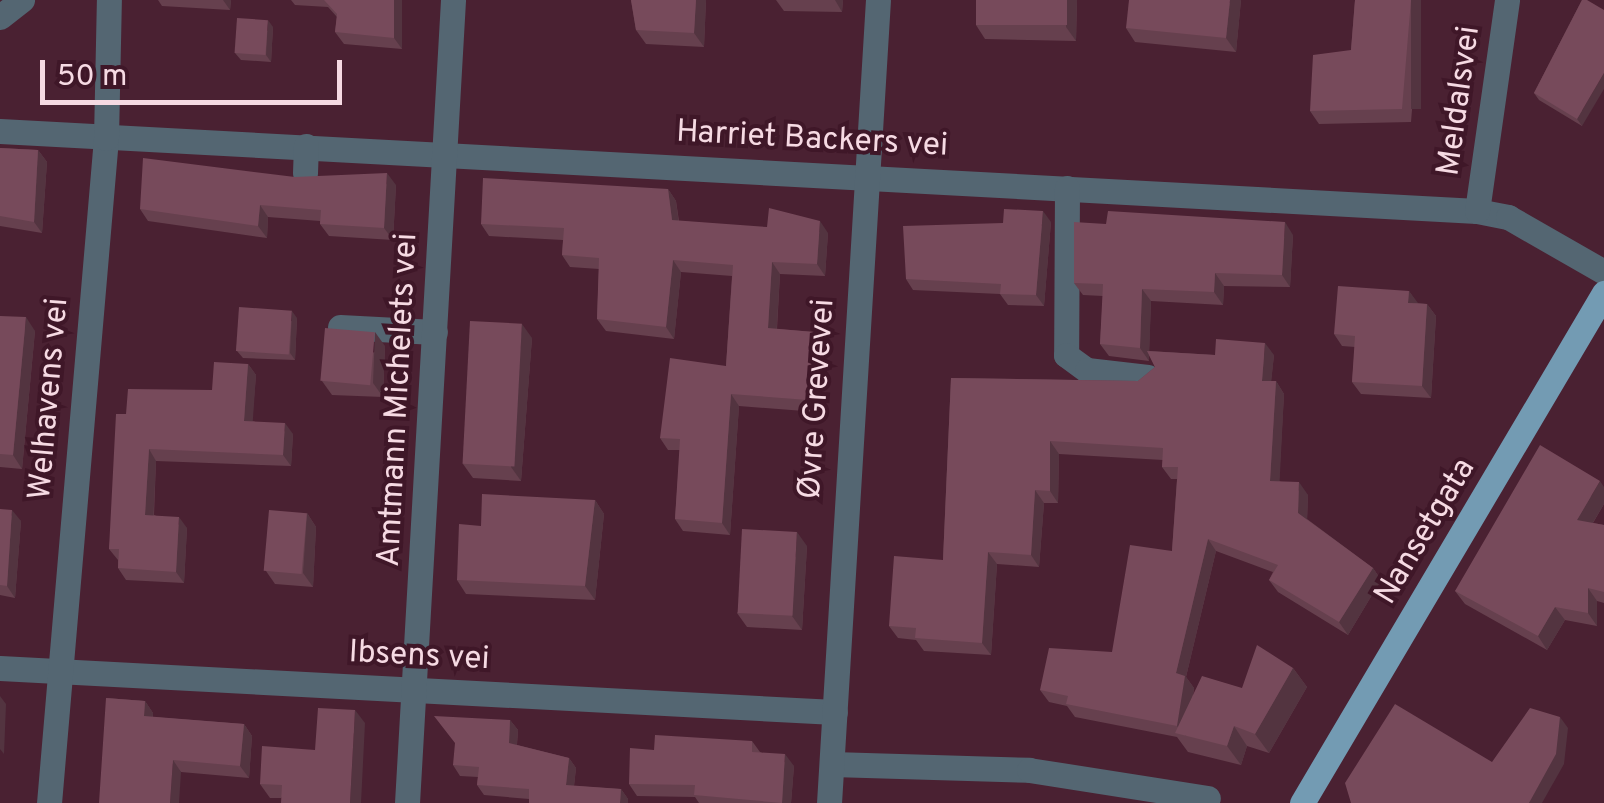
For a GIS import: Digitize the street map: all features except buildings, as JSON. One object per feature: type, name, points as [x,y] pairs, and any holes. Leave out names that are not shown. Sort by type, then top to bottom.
[{"type":"main road","name":"Nansetgata","points":[[1302,803],[1604,293]]},
{"type":"street","points":[[0,16],[22,0]]},
{"type":"street","name":"Welhavens vei","points":[[50,803],[106,138],[109,0]]},
{"type":"street","name":"Amtmann Michelets vei","points":[[406,803],[454,0]]},
{"type":"street","name":"Øvre Grevevei","points":[[829,803],[864,178],[878,0]]},
{"type":"street","name":"Meldalsvei","points":[[1477,210],[1506,0]]},
{"type":"street","name":"Harriet Backers vei","points":[[0,131],[1477,210],[1508,216],[1604,272]]},
{"type":"street","points":[[305,173],[306,146]]},
{"type":"street","points":[[1067,188],[1066,355],[1087,370],[1148,377]]},
{"type":"street","points":[[340,327],[435,332]]},
{"type":"street","name":"Ibsens vei","points":[[0,668],[835,712]]},
{"type":"street","points":[[832,764],[1030,770],[1208,798]]}]
